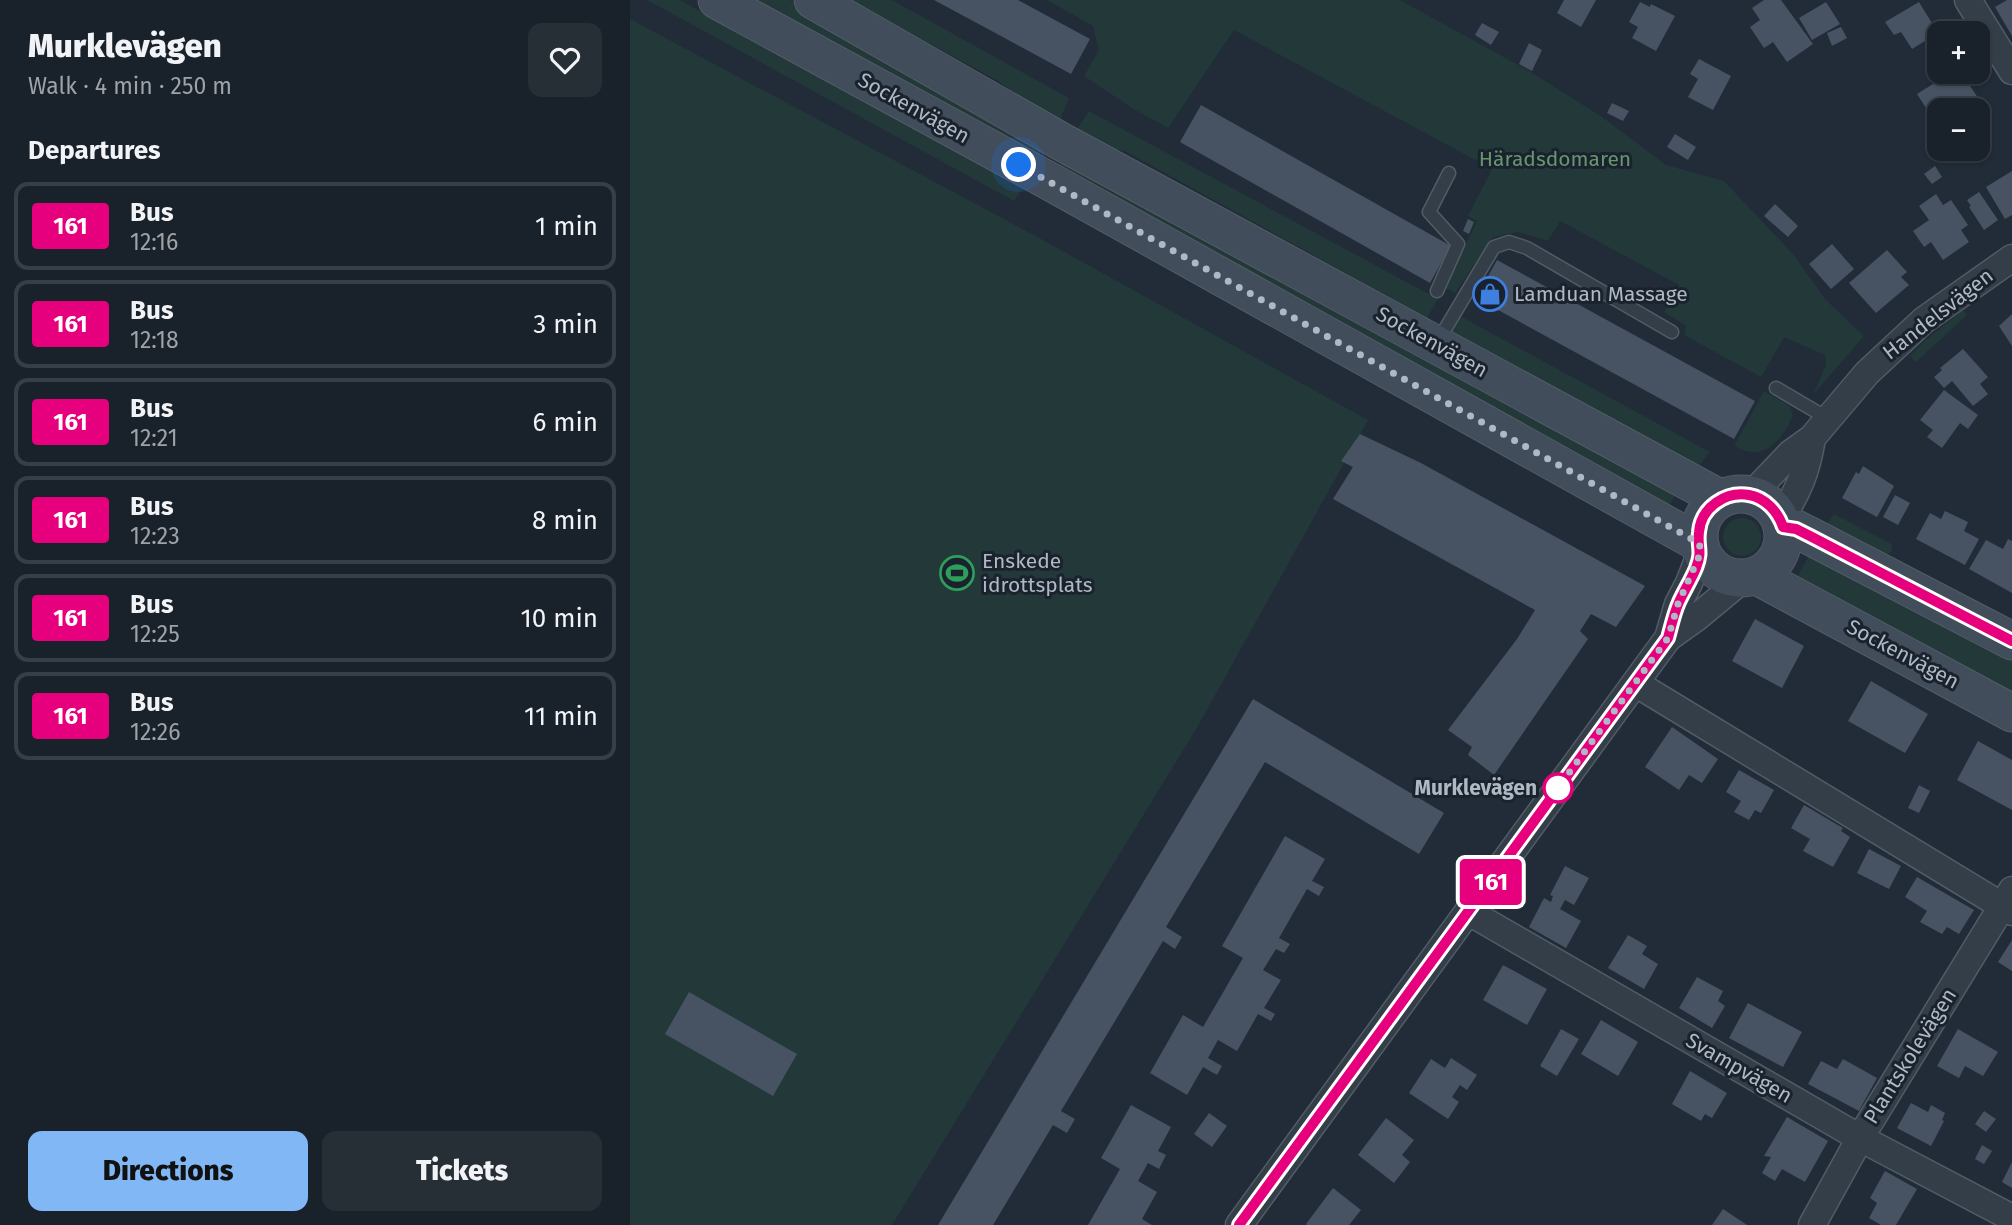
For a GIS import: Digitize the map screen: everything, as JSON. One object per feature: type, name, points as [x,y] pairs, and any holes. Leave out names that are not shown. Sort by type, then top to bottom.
[{"type":"street","name":"Sockenvägen","points":[[717,0],[1042,177],[1700,548],[1711,567],[1726,576],[1750,577],[2012,713]]},
{"type":"street","name":"Sockenvägen","points":[[813,0],[1062,142],[1436,344],[1736,497],[1763,500],[1773,509],[1781,523],[2012,641]]},
{"type":"street","points":[[1968,0],[2012,71]]},
{"type":"street","name":"Handelsvägen","points":[[1736,497],[1820,428],[1867,373],[1924,320],[2012,258]]},
{"type":"street","points":[[1239,1225],[1668,638],[1750,577],[1768,570],[1781,551],[1781,523],[1798,492],[1820,428]]},
{"type":"street","points":[[1668,638],[1700,548],[1699,530],[1703,517],[1710,507],[1736,497]]},
{"type":"street","points":[[1635,683],[2009,903]]},
{"type":"street","name":"Plantskolevägen","points":[[1812,1225],[1860,1138],[2009,903]]},
{"type":"street","name":"Svampvägen","points":[[1469,912],[1860,1138],[2012,1218]]},
{"type":"lane","points":[[1437,290],[1458,244],[1429,212],[1449,173]]},
{"type":"lane","points":[[1436,344],[1494,247],[1509,242],[1527,248],[1672,332]]},
{"type":"lane","points":[[1776,388],[1820,428]]},
{"type":"green space","points":[[647,0],[680,0],[975,163],[1012,169],[1029,179],[1014,201]]},
{"type":"green space","points":[[738,0],[790,0],[1047,143],[1034,163]]},
{"type":"green space","points":[[850,0],[892,0],[1069,98],[1058,124],[998,81]]},
{"type":"green space","name":"Häradsdomaren","points":[[1047,0],[1400,0],[1531,72],[1602,117],[1666,165],[1724,181],[1793,254],[1825,299],[1864,336],[1813,395],[1826,365],[1825,355],[1784,337],[1761,377],[1684,335],[1686,326],[1664,312],[1679,285],[1560,221],[1548,241],[1518,232],[1493,237],[1455,293],[1445,287],[1477,221],[1468,216],[1492,169],[1234,30],[1168,128],[1084,76],[1099,50],[1093,26]]},
{"type":"green space","name":"Enskede idrottsplats","points":[[630,19],[1032,234],[1368,420],[1198,726],[892,1225],[630,1225]]},
{"type":"green space","points":[[1089,111],[1438,299],[1427,318],[1125,151],[1095,147],[1073,135]]},
{"type":"green space","points":[[1064,157],[1677,492],[1667,510],[1054,176]]},
{"type":"green space","points":[[1963,310],[1967,315],[1916,362],[1910,356],[1927,339]]},
{"type":"green space","points":[[1460,316],[1710,452],[1693,474],[1452,333]]},
{"type":"green space","points":[[1764,391],[1790,406],[1793,415],[1787,428],[1777,441],[1765,450],[1747,451],[1734,446]]},
{"type":"green space","points":[[1834,514],[1888,542],[1892,545],[1891,552],[1882,558],[1864,542],[1822,532]]},
{"type":"green space","points":[[1742,518],[1756,523],[1761,537],[1756,551],[1742,556],[1728,551],[1723,537],[1728,523]]},
{"type":"green space","points":[[1811,552],[2012,660],[2012,697],[1795,581]]},
{"type":"building","points":[[934,0],[1018,0],[1090,39],[1071,74]]},
{"type":"building","points":[[1564,0],[1596,0],[1581,27],[1557,13]]},
{"type":"building","points":[[1764,0],[1781,0],[1813,44],[1787,62],[1773,42],[1764,48],[1750,27],[1760,20],[1752,8]]},
{"type":"building","points":[[2012,0],[2012,36],[1995,7]]},
{"type":"building","points":[[1640,2],[1650,7],[1651,4],[1675,16],[1656,51],[1632,38],[1638,27],[1629,22]]},
{"type":"building","points":[[1826,2],[1840,24],[1812,40],[1799,18]]},
{"type":"building","points":[[1919,2],[1931,21],[1927,21],[1927,40],[1912,49],[1901,32],[1894,35],[1885,22]]},
{"type":"building","points":[[1482,23],[1499,32],[1491,45],[1475,35]]},
{"type":"building","points":[[1841,27],[1847,38],[1832,46],[1827,33]]},
{"type":"building","points":[[1529,43],[1542,50],[1532,71],[1519,64]]},
{"type":"building","points":[[1699,59],[1731,76],[1713,110],[1688,97],[1698,79],[1690,74]]},
{"type":"building","points":[[1933,84],[1969,84],[1978,98],[1927,98],[1927,110],[1917,94]]},
{"type":"building","points":[[1612,103],[1629,111],[1623,121],[1607,113]]},
{"type":"building","points":[[1201,105],[1451,246],[1430,283],[1180,142]]},
{"type":"building","points":[[1675,134],[1696,147],[1688,160],[1667,147]]},
{"type":"building","points":[[1935,166],[1942,177],[1932,184],[1924,174]]},
{"type":"building","points":[[2012,171],[2012,215],[2005,219],[1986,187]]},
{"type":"building","points":[[1979,192],[1998,220],[1984,230],[1967,200]]},
{"type":"building","points":[[1936,194],[1943,205],[1951,200],[1968,225],[1961,230],[1969,242],[1943,260],[1931,242],[1924,247],[1913,231],[1929,220],[1919,206]]},
{"type":"building","points":[[1775,204],[1798,226],[1788,237],[1764,216]]},
{"type":"building","points":[[1468,219],[1474,222],[1469,234],[1463,231]]},
{"type":"building","points":[[1832,244],[1854,269],[1831,289],[1809,264]]},
{"type":"building","points":[[1887,250],[1907,272],[1901,277],[1909,285],[1876,313],[1849,283]]},
{"type":"building","points":[[1497,260],[1755,401],[1734,439],[1476,298]]},
{"type":"building","points":[[2012,314],[2012,346],[1999,326]]},
{"type":"building","points":[[1963,349],[1988,377],[1980,384],[1988,394],[1973,406],[1952,381],[1944,388],[1934,377],[1942,370],[1940,368]]},
{"type":"building","points":[[1944,390],[1978,415],[1968,429],[1960,423],[1942,448],[1927,437],[1933,430],[1920,420]]},
{"type":"building","points":[[1360,434],[1421,463],[1645,586],[1616,627],[1591,614],[1580,631],[1588,639],[1494,775],[1468,755],[1472,747],[1448,730],[1517,639],[1535,610],[1333,499],[1353,467],[1341,461]]},
{"type":"building","points":[[1863,466],[1894,486],[1877,517],[1842,498],[1856,472],[1859,474]]},
{"type":"building","points":[[1895,495],[1910,503],[1898,525],[1883,517]]},
{"type":"building","points":[[1945,511],[1968,522],[1964,531],[1979,539],[1965,565],[1916,539],[1930,513],[1941,519]]},
{"type":"building","points":[[2008,539],[2012,541],[2012,593],[1969,569],[1986,540],[2003,549]]},
{"type":"building","points":[[1755,619],[1804,646],[1782,688],[1732,661]]},
{"type":"building","points":[[1871,681],[1928,714],[1905,753],[1848,721]]},
{"type":"building","points":[[1253,699],[1444,813],[1419,854],[1265,762],[1166,927],[1182,937],[1175,949],[1163,941],[1061,1111],[1075,1119],[1067,1133],[1053,1125],[993,1225],[938,1225]]},
{"type":"building","points":[[1672,727],[1718,759],[1702,783],[1689,775],[1679,790],[1645,767]]},
{"type":"building","points":[[1978,741],[2012,760],[2012,810],[1957,780]]},
{"type":"building","points":[[1739,770],[1774,790],[1761,813],[1755,810],[1749,820],[1734,812],[1741,801],[1726,792]]},
{"type":"building","points":[[1919,785],[1930,791],[1919,813],[1908,808]]},
{"type":"building","points":[[1804,805],[1843,828],[1841,831],[1850,837],[1833,867],[1803,851],[1810,839],[1791,828]]},
{"type":"building","points":[[1285,836],[1325,859],[1312,881],[1324,887],[1319,896],[1307,889],[1279,938],[1290,944],[1284,953],[1276,949],[1263,970],[1281,980],[1264,1008],[1275,1014],[1271,1021],[1258,1014],[1237,1051],[1218,1040],[1208,1058],[1222,1066],[1217,1075],[1203,1067],[1187,1095],[1150,1073],[1183,1015],[1203,1027],[1243,958],[1222,946]]},
{"type":"building","points":[[1869,849],[1901,866],[1889,889],[1857,873]]},
{"type":"building","points":[[1565,866],[1589,878],[1574,905],[1565,900],[1560,909],[1581,921],[1566,948],[1529,927],[1544,898],[1551,902],[1553,896],[1550,895]]},
{"type":"building","points":[[1917,877],[1974,910],[1959,934],[1947,927],[1942,934],[1920,922],[1927,911],[1905,897]]},
{"type":"building","points":[[1628,935],[1647,946],[1642,954],[1658,964],[1644,989],[1608,968]]},
{"type":"building","points":[[2012,940],[2012,971],[1998,962]]},
{"type":"building","points":[[1503,965],[1547,989],[1527,1025],[1483,1000]]},
{"type":"building","points":[[1697,977],[1723,991],[1718,1001],[1725,1006],[1712,1028],[1679,1008]]},
{"type":"building","points":[[689,992],[797,1054],[773,1096],[665,1034]]},
{"type":"building","points":[[1748,1003],[1802,1032],[1783,1067],[1729,1038]]},
{"type":"building","points":[[1601,1020],[1638,1042],[1618,1076],[1581,1054]]},
{"type":"building","points":[[1561,1029],[1579,1039],[1557,1076],[1540,1066]]},
{"type":"building","points":[[1958,1029],[1998,1052],[1983,1076],[1965,1066],[1959,1078],[1937,1066]]},
{"type":"building","points":[[1451,1058],[1477,1075],[1467,1090],[1460,1085],[1452,1097],[1459,1102],[1448,1119],[1409,1093],[1431,1059],[1445,1068]]},
{"type":"building","points":[[1843,1059],[1877,1078],[1859,1111],[1808,1084],[1821,1061],[1837,1069]]},
{"type":"building","points":[[1690,1071],[1727,1093],[1712,1118],[1705,1114],[1701,1121],[1672,1104]]},
{"type":"building","points":[[1911,1103],[1928,1112],[1931,1105],[1945,1113],[1942,1120],[1944,1121],[1931,1146],[1897,1128]]},
{"type":"building","points":[[1131,1105],[1171,1127],[1158,1151],[1166,1155],[1159,1169],[1148,1163],[1138,1181],[1157,1192],[1142,1219],[1152,1225],[1088,1225],[1120,1169],[1101,1158]]},
{"type":"building","points":[[1984,1111],[1996,1119],[1986,1132],[1975,1124]]},
{"type":"building","points":[[1209,1113],[1227,1126],[1212,1147],[1194,1134]]},
{"type":"building","points":[[1787,1117],[1828,1141],[1805,1182],[1782,1169],[1775,1181],[1762,1173],[1771,1157],[1764,1156]]},
{"type":"building","points":[[1386,1118],[1414,1140],[1402,1155],[1410,1162],[1394,1183],[1358,1155]]},
{"type":"building","points":[[1982,1145],[1992,1151],[1984,1164],[1975,1159]]},
{"type":"building","points":[[2012,1162],[2012,1188],[2002,1182]]},
{"type":"building","points":[[1885,1171],[1917,1189],[1896,1225],[1881,1225],[1869,1218],[1877,1203],[1870,1198]]},
{"type":"building","points":[[1333,1188],[1361,1210],[1349,1225],[1307,1225],[1306,1224]]},
{"type":"building","points":[[1723,1209],[1747,1225],[1712,1225]]},
{"type":"bus line","name":"161","points":[[1239,1225],[1668,638],[1678,604],[1696,568],[1701,552],[1699,530],[1710,507],[1721,499],[1736,494],[1751,495],[1763,500],[1773,509],[1783,527],[1796,529],[2012,641]]},
{"type":"place","name":"Lamduan Massage","points":[[1490,294]]},
{"type":"place","name":"Enskede idrottsplats","points":[[957,573]]},
{"type":"place","name":"Murklevägen","points":[[1558,788]]},
{"type":"route","points":[[1019,165],[1699,543],[1701,552],[1696,568],[1678,604],[1668,638],[1552,796],[1558,788]]}]
